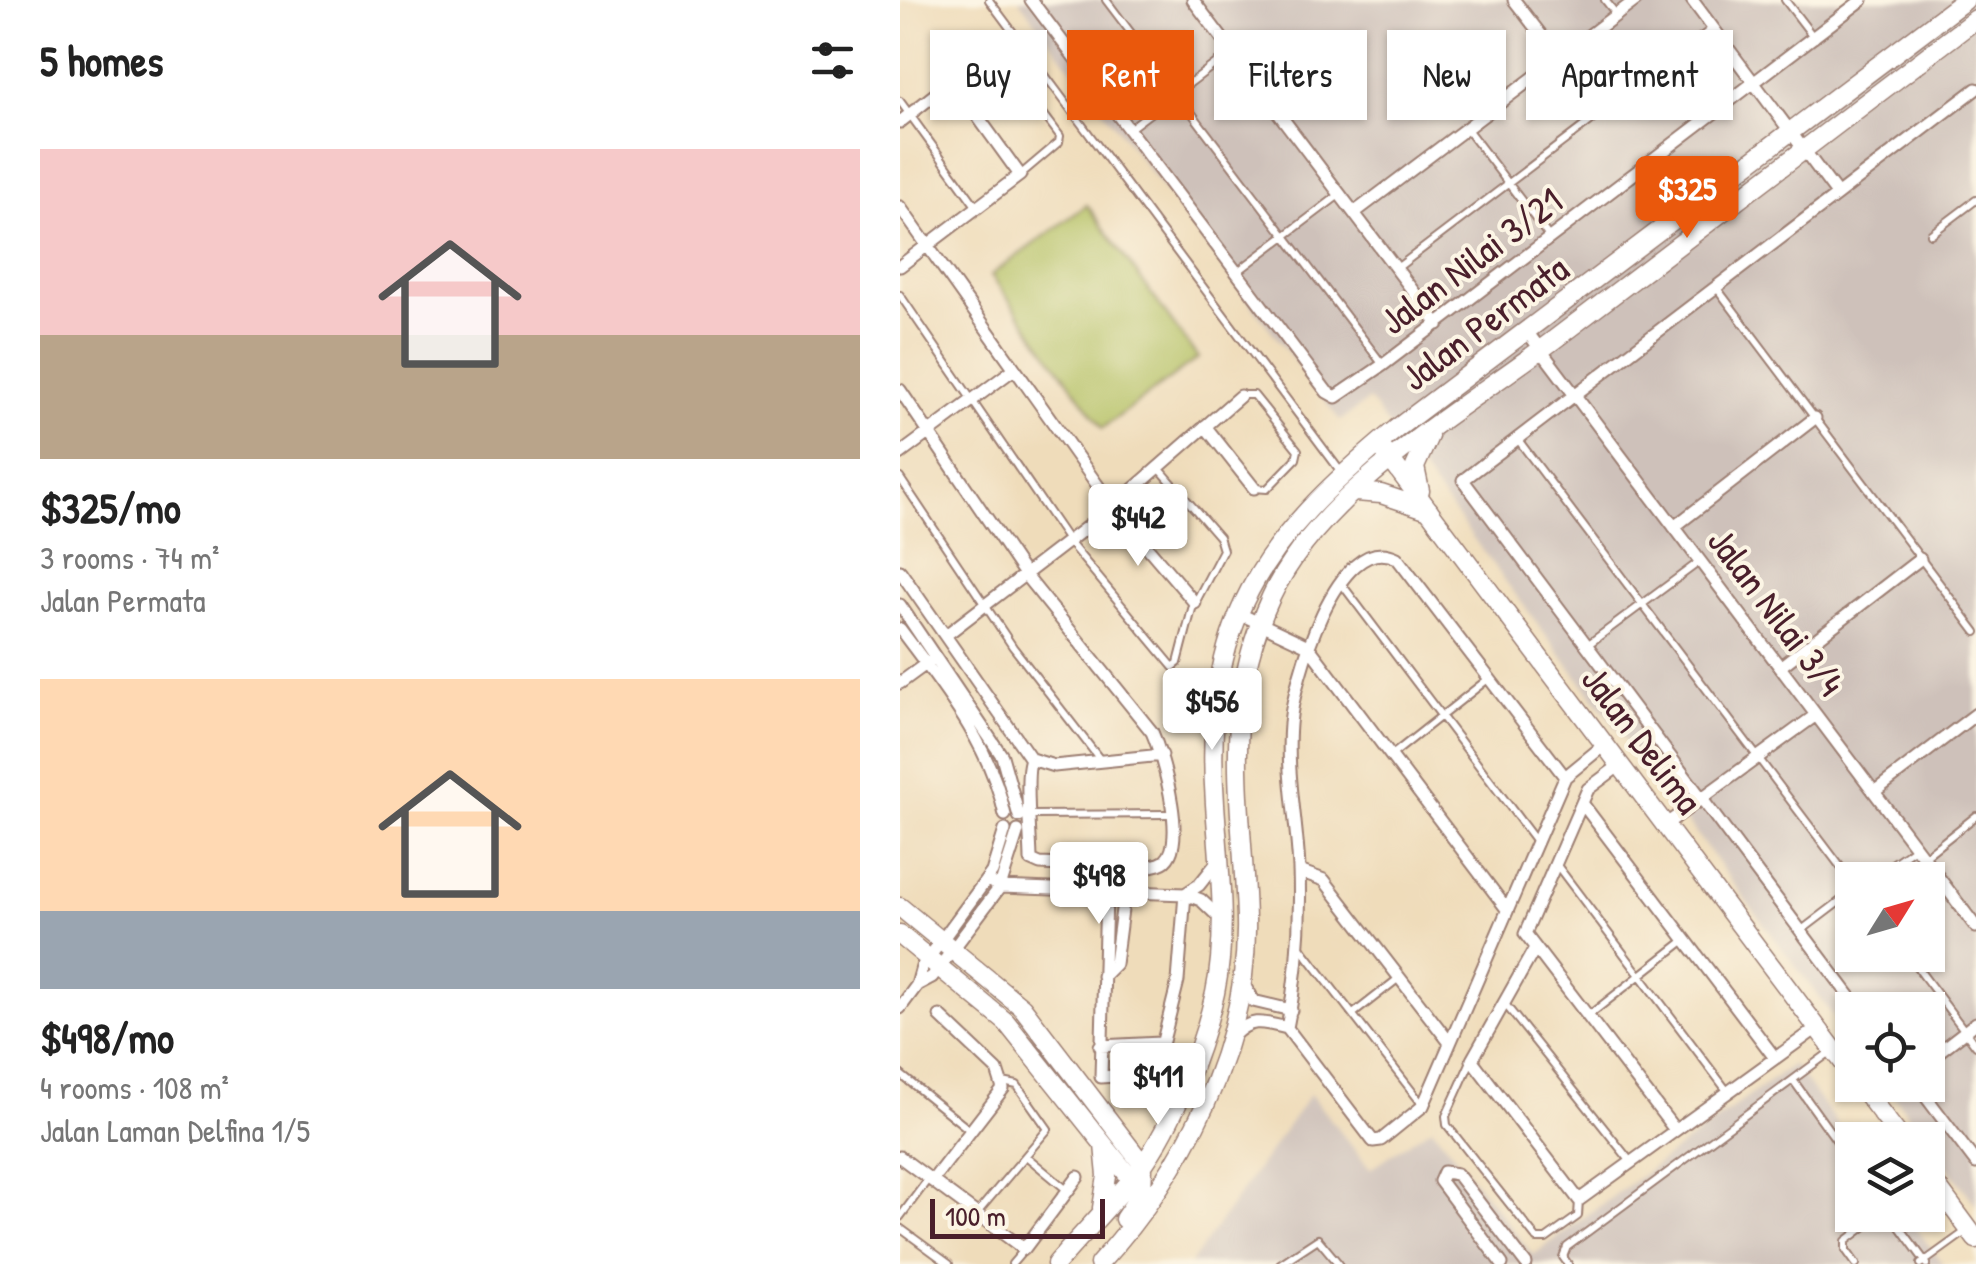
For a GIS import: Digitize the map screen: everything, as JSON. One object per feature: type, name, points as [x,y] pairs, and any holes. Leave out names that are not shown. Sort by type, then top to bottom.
[{"type":"main road","name":"Jalan Permata","points":[[1139,1175],[1164,1128],[1214,994],[1222,920],[1214,712],[1222,660],[1238,613],[1274,547],[1342,473],[1965,0]]},
{"type":"main road","name":"Jalan Permata","points":[[1198,1121],[1227,1042],[1242,981],[1246,922],[1236,732],[1246,666],[1260,623],[1294,559],[1356,492],[1432,430],[1976,19]]},
{"type":"main road","points":[[1428,510],[1416,481],[1415,467],[1432,430]]},
{"type":"main road","name":"Jalan Delima","points":[[1379,444],[1834,1050]]},
{"type":"main road","points":[[1356,492],[1381,494],[1428,510]]},
{"type":"main road","points":[[900,907],[1022,1007],[1108,1137],[1101,1211]]},
{"type":"main road","points":[[900,935],[1006,1022],[1139,1175],[1142,1192],[1131,1211],[1087,1264]]},
{"type":"main road","points":[[1873,1102],[1888,1122]]},
{"type":"main road","points":[[1056,1264],[1101,1211],[1139,1175],[1158,1173],[1176,1142],[1198,1121]]},
{"type":"main road","points":[[1098,1264],[1149,1205],[1180,1159],[1198,1121]]},
{"type":"main road","points":[[1108,1137],[1143,1135],[1164,1128]]},
{"type":"main road","points":[[1945,1197],[1972,1234]]},
{"type":"street","points":[[1031,0],[1237,272]]},
{"type":"street","points":[[1193,0],[1216,30]]},
{"type":"street","points":[[1514,0],[1537,30]]},
{"type":"street","points":[[1596,30],[1636,0]]},
{"type":"street","points":[[1692,0],[1837,194]]},
{"type":"street","name":"Jalan Nilai 3/21","points":[[1237,272],[1331,395],[1340,396],[1860,3]]},
{"type":"street","points":[[1354,213],[1526,83]]},
{"type":"street","points":[[1847,992],[1463,483],[1466,474],[1976,89]]},
{"type":"street","points":[[905,118],[930,98]]},
{"type":"street","points":[[900,266],[1020,174],[981,120]]},
{"type":"street","points":[[1284,120],[1438,324]]},
{"type":"street","points":[[900,207],[1113,507],[1195,603]]},
{"type":"street","name":"Jalan Nilai 3/4","points":[[1528,333],[1976,926]]},
{"type":"street","points":[[900,454],[1014,369]]},
{"type":"street","points":[[900,390],[1026,576],[1152,732],[1162,755],[1173,814],[1173,852],[1158,864],[1036,863],[1002,756],[900,605]]},
{"type":"street","points":[[946,634],[1113,507],[1240,396]]},
{"type":"street","points":[[1674,527],[1814,418]]},
{"type":"street","points":[[1205,426],[1254,488]]},
{"type":"street","points":[[1287,1028],[1298,943],[1299,870],[1288,750],[1295,692],[1308,646],[1340,582],[1366,557],[1386,553],[1397,558],[1565,778]]},
{"type":"street","points":[[1780,667],[1920,559]]},
{"type":"street","points":[[900,571],[1031,759],[1054,766],[1162,755]]},
{"type":"street","points":[[1238,613],[1308,646],[1506,908]]},
{"type":"street","points":[[900,629],[986,753],[1019,815]]},
{"type":"street","points":[[900,683],[937,656]]},
{"type":"street","points":[[1665,825],[1816,714]]},
{"type":"street","points":[[1874,792],[1976,714]]},
{"type":"street","points":[[1227,1042],[1248,1022],[1287,1028],[1373,1140],[1381,1140],[1423,1106],[1565,778],[1604,745]]},
{"type":"street","points":[[1019,815],[1031,759]]},
{"type":"street","points":[[1620,764],[1589,787],[1526,928],[1535,948],[1676,1130]]},
{"type":"street","points":[[1582,803],[1776,1058]]},
{"type":"street","points":[[900,1008],[947,945],[1000,887],[1011,830],[987,880],[947,945]]},
{"type":"street","points":[[1185,894],[1199,885],[1218,860]]},
{"type":"street","points":[[1299,870],[1324,880],[1450,1043]]},
{"type":"street","points":[[987,880],[1000,887],[1185,894],[1201,900],[1222,920]]},
{"type":"street","points":[[1106,894],[1101,1077],[1153,1076],[1178,981],[1185,894]]},
{"type":"street","points":[[1102,976],[1115,964],[1124,894]]},
{"type":"street","points":[[1535,948],[1472,1060],[1579,1200],[1818,1028]]},
{"type":"street","points":[[1242,981],[1253,1001],[1290,1010]]},
{"type":"street","points":[[931,1179],[999,1100],[1002,1082],[993,1065],[940,1016]]},
{"type":"street","points":[[1945,1047],[1971,1027]]},
{"type":"street","points":[[1100,1046],[1162,1042]]},
{"type":"street","points":[[1930,1102],[1976,1163]]},
{"type":"street","points":[[900,1157],[1024,1249],[1078,1177]]},
{"type":"street","points":[[1502,1264],[1440,1181],[1444,1172],[1457,1174],[1526,1264]]},
{"type":"lane","points":[[989,0],[1342,473]]},
{"type":"lane","points":[[1106,0],[1129,30]]},
{"type":"lane","points":[[1605,0],[1616,15]]},
{"type":"lane","points":[[1785,0],[1814,39]]},
{"type":"lane","points":[[1396,268],[1714,28]]},
{"type":"lane","points":[[900,101],[905,118],[976,206]]},
{"type":"lane","points":[[1194,117],[1383,366]]},
{"type":"lane","points":[[1020,174],[1059,142],[1060,136],[1047,118]]},
{"type":"lane","points":[[1129,129],[1141,120]]},
{"type":"lane","points":[[1467,128],[1550,238]]},
{"type":"lane","points":[[1237,272],[1340,194]]},
{"type":"lane","points":[[1931,234],[1976,200]]},
{"type":"lane","points":[[1715,286],[1976,632]]},
{"type":"lane","points":[[900,295],[1069,542],[1173,667],[1178,663],[1195,603],[1223,550],[1222,542],[1159,468]]},
{"type":"lane","points":[[1240,396],[1248,392],[1254,395],[1298,450],[1296,459],[1267,489],[1254,488]]},
{"type":"lane","points":[[1516,436],[1837,862]]},
{"type":"lane","points":[[900,478],[984,604],[1102,763]]},
{"type":"lane","points":[[1586,646],[1700,562]]},
{"type":"lane","points":[[1340,582],[1537,843]]},
{"type":"lane","points":[[1391,756],[1490,678]]},
{"type":"lane","points":[[1019,815],[1173,814]]},
{"type":"lane","points":[[1902,862],[1976,816]]},
{"type":"lane","points":[[1555,863],[1728,1092]]},
{"type":"lane","points":[[1801,931],[1835,905]]},
{"type":"lane","points":[[1588,1016],[1686,940]]},
{"type":"lane","points":[[1298,943],[1423,1106]]},
{"type":"lane","points":[[1923,972],[1971,1027],[1976,1046]]},
{"type":"lane","points":[[1353,1014],[1399,978]]},
{"type":"lane","points":[[1504,1003],[1631,1162]]},
{"type":"lane","points":[[1568,1264],[1563,1256],[1567,1248],[1834,1050]]},
{"type":"lane","points":[[1472,1060],[1446,1116],[1447,1125],[1536,1239],[1546,1239],[1578,1216],[1579,1200]]},
{"type":"lane","points":[[900,1074],[972,1132]]},
{"type":"lane","points":[[1793,1080],[1835,1138]]},
{"type":"lane","points":[[977,1213],[1048,1127],[1017,1085],[1002,1082]]},
{"type":"lane","points":[[1026,1156],[1067,1190]]},
{"type":"lane","points":[[900,1217],[931,1179]]},
{"type":"lane","points":[[900,1228],[949,1264]]},
{"type":"lane","points":[[1856,1264],[1845,1247],[1846,1240],[1857,1232]]},
{"type":"lane","points":[[1903,1232],[1924,1263],[1972,1234]]},
{"type":"lane","points":[[1280,1264],[1318,1239],[1340,1264]]},
{"type":"lane","points":[[1012,1264],[1024,1249]]},
{"type":"shaded area","points":[[1019,0],[1976,0],[1976,1205],[1945,1164],[1945,1122],[1914,1122],[1899,1102],[1945,1102],[1945,992],[1835,992],[1835,1018],[1369,400],[1340,421],[1110,120],[1194,120],[1194,30],[1067,30],[1067,63],[1047,37],[1047,30],[1042,30]]},
{"type":"shaded area","points":[[1793,1064],[1836,1122],[1835,1232],[1919,1232],[1943,1264],[1190,1264],[1310,1094],[1370,1169],[1432,1127],[1533,1255]]},
{"type":"green space","points":[[1087,205],[1198,358],[1103,428],[991,275]]}]
